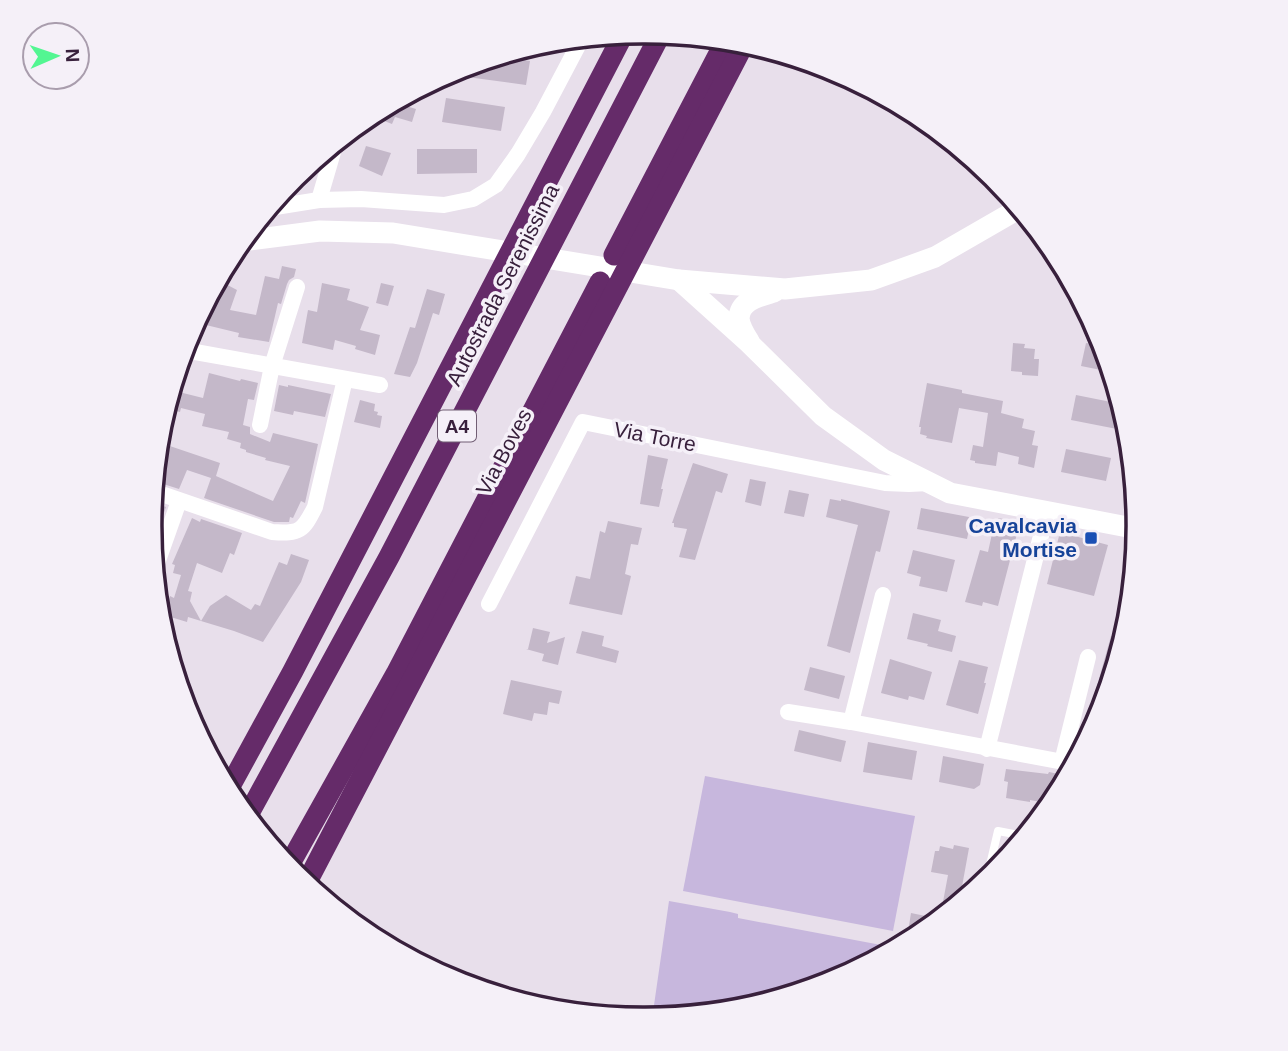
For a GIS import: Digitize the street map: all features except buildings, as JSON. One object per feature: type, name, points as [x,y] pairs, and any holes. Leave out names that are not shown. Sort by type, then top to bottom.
[{"type":"highway","name":"Autostrada Serenissima","points":[[253,807],[395,545],[655,44]]},
{"type":"highway","name":"Autostrada Serenissima","points":[[234,778],[293,671],[618,45]]},
{"type":"highway","points":[[614,255],[721,50]]},
{"type":"highway","name":"Via Boves","points":[[311,874],[740,53]]},
{"type":"highway","name":"Via Boves","points":[[294,856],[396,674],[600,282]]},
{"type":"street","points":[[284,206],[319,200],[361,199],[444,205],[473,199],[496,185],[518,154],[576,49]]},
{"type":"street","points":[[319,200],[331,159]]},
{"type":"street","points":[[750,343],[739,321],[741,311],[751,299],[785,289],[871,280],[936,257],[1011,213]]},
{"type":"street","points":[[257,239],[320,231],[393,233],[674,279],[785,289]]},
{"type":"street","points":[[674,279],[750,343],[823,416],[884,460],[950,493],[1126,527]]},
{"type":"street","points":[[260,425],[272,366],[297,287]]},
{"type":"street","points":[[195,352],[380,385]]},
{"type":"street","points":[[163,495],[272,532],[291,533],[305,526],[314,507],[345,379]]},
{"type":"street","name":"Via Torre","points":[[489,604],[583,422],[885,483],[929,483]]},
{"type":"street","points":[[163,547],[179,501]]},
{"type":"street","points":[[987,749],[1047,512]]},
{"type":"street","points":[[851,722],[883,594]]},
{"type":"street","points":[[1071,748],[1088,657]]},
{"type":"street","points":[[788,712],[1063,762]]},
{"type":"lane","points":[[991,859],[998,831],[1014,834]]},
{"type":"shaded area","points":[[705,776],[915,816],[893,931],[683,891]]},
{"type":"shaded area","points":[[669,901],[730,912],[738,914],[738,918],[881,945],[828,971],[769,991],[707,1003],[654,1007]]},
{"type":"place","name":"Cavalcavia Mortise","points":[[1091,538]]}]
